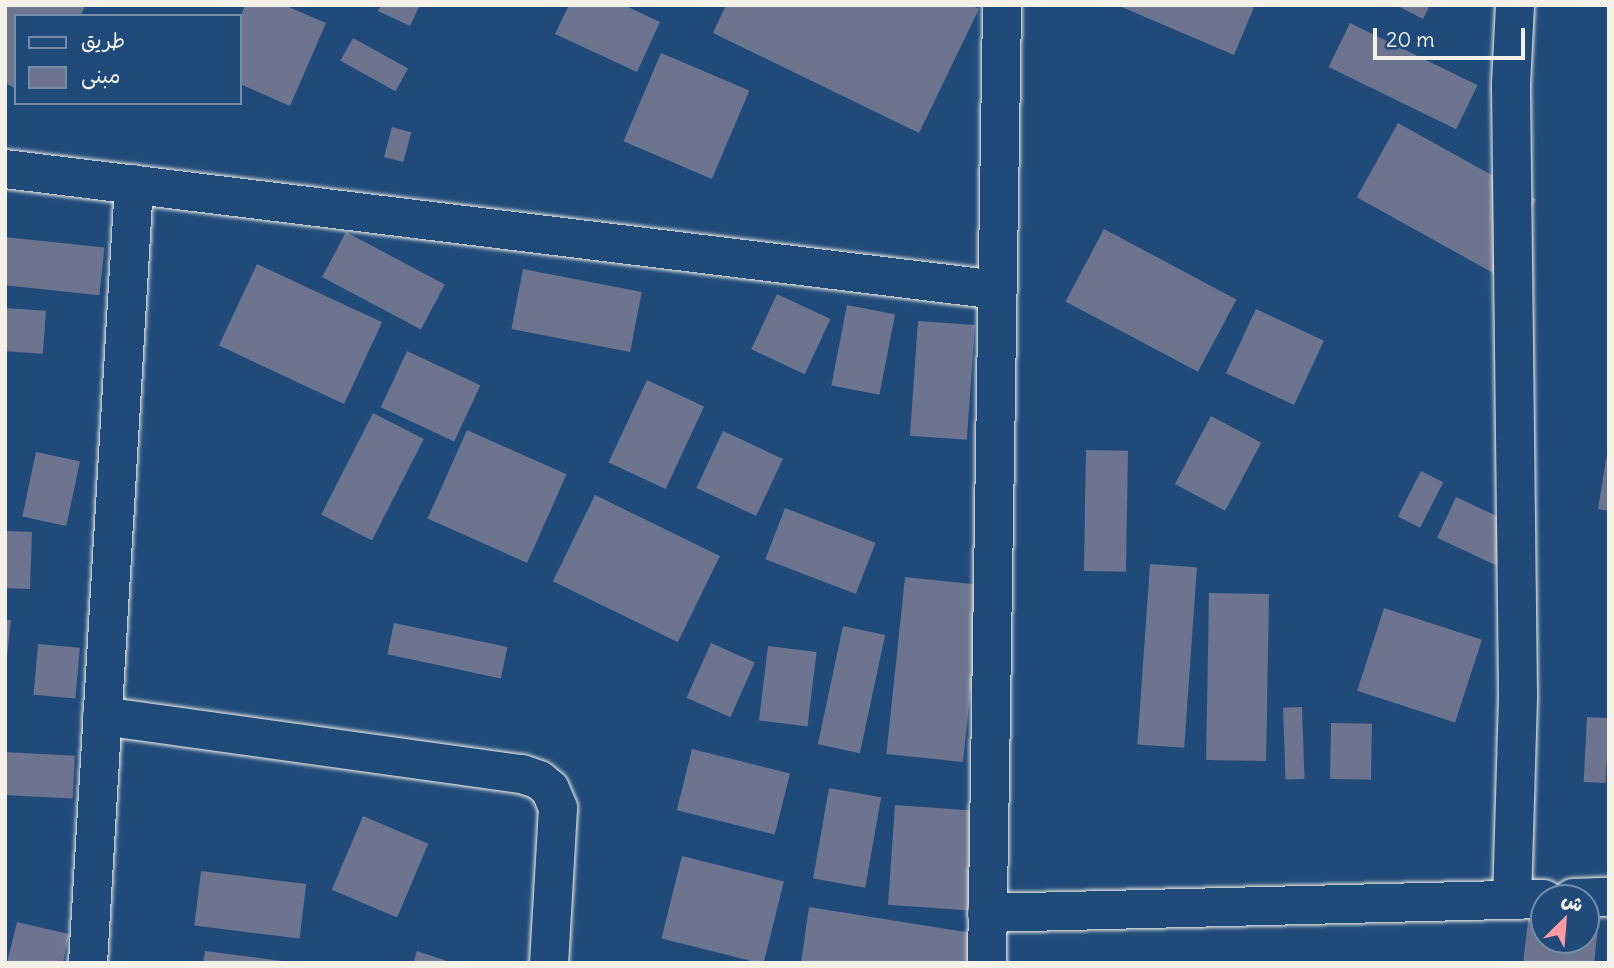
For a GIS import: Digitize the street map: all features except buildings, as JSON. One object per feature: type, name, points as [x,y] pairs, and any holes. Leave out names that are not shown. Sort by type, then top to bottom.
[{"type":"street","points":[[987,963],[1002,5]]},
{"type":"street","points":[[987,913],[1528,900],[1518,694],[1511,84],[1515,5]]},
{"type":"street","points":[[5,169],[997,290]]},
{"type":"street","points":[[88,963],[134,184]]},
{"type":"street","points":[[102,716],[522,774],[539,780],[550,789],[558,808],[549,963]]}]
